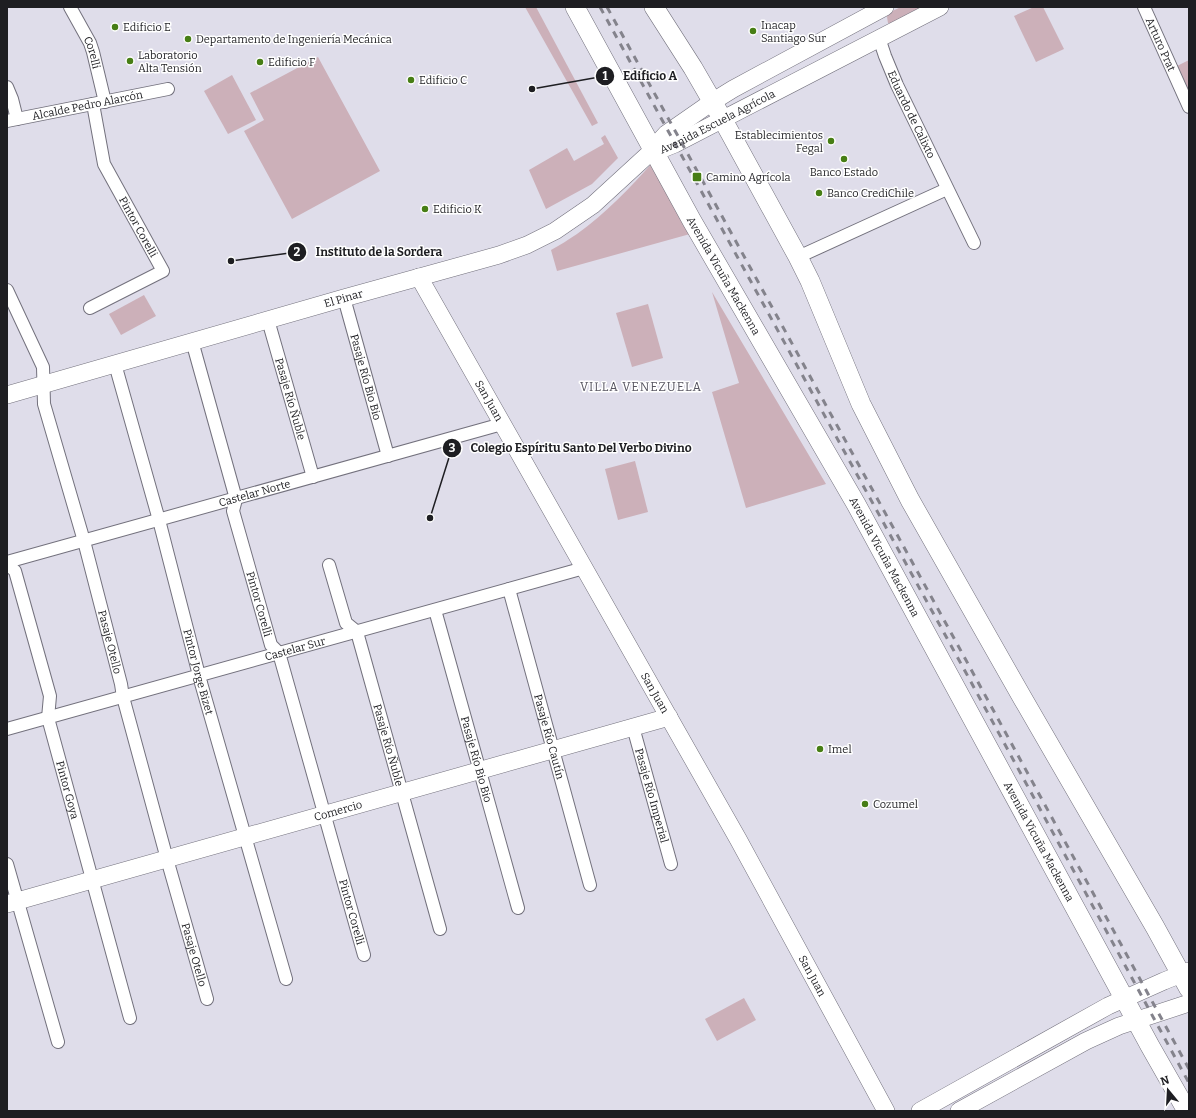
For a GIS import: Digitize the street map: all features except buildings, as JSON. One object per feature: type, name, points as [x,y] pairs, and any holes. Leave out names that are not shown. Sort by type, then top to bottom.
[{"type":"main road","name":"Avenida Vicuña Mackenna","points":[[575,7],[692,221],[856,504],[1136,1020],[1187,1111]]},
{"type":"main road","points":[[654,7],[693,68],[723,120],[798,258],[810,281],[861,404],[897,476],[942,559],[1181,979]]},
{"type":"street","name":"Corelli","points":[[70,7],[90,43],[93,52],[99,103]]},
{"type":"street","name":"Avenida Escuela Agrícola","points":[[653,150],[660,150],[672,146],[940,7]]},
{"type":"street","name":"Arturo Prat","points":[[1144,7],[1189,105]]},
{"type":"street","name":"Avenida Escuela Agrícola","points":[[653,150],[666,134],[733,89],[880,10]]},
{"type":"street","points":[[880,10],[880,38]]},
{"type":"street","name":"Eduardo de Calixto","points":[[880,38],[885,56],[897,85],[974,243]]},
{"type":"street","points":[[7,87],[12,99],[12,120]]},
{"type":"street","name":"Alcalde Pedro Alarcón","points":[[12,120],[168,89]]},
{"type":"street","name":"Pintor Corelli","points":[[90,308],[163,271],[104,164],[99,103]]},
{"type":"street","name":"El Pinar","points":[[7,394],[510,251],[555,231],[593,205],[653,150]]},
{"type":"street","points":[[798,258],[947,189]]},
{"type":"street","name":"San Juan","points":[[419,277],[669,717],[886,1111]]},
{"type":"street","name":"Pasaje Otello","points":[[7,290],[43,367],[44,404],[84,541],[167,859],[207,999]]},
{"type":"street","name":"Pasaje Río Bio Bio","points":[[344,298],[388,456]]},
{"type":"street","name":"Pasaje Río Ñuble","points":[[268,320],[313,477]]},
{"type":"street","name":"Pintor Corelli","points":[[192,341],[236,499],[233,511],[271,646],[279,653],[364,955]]},
{"type":"street","name":"Pintor Jorge Bizet","points":[[115,364],[159,520],[200,676],[286,979]]},
{"type":"street","name":"Castelar Norte","points":[[7,563],[502,424]]},
{"type":"street","name":"Pintor Goya","points":[[7,563],[15,570],[50,696],[48,718],[130,1018]]},
{"type":"street","name":"Pasaje Río Ñuble","points":[[330,565],[346,623],[357,632],[440,929]]},
{"type":"street","name":"Castelar Sur","points":[[7,729],[584,568]]},
{"type":"street","name":"Pasaje Río Cautín","points":[[509,589],[590,885]]},
{"type":"street","name":"Pasaje Río Bio Bio","points":[[435,610],[518,908]]},
{"type":"street","name":"Comercio","points":[[12,903],[669,717]]},
{"type":"street","name":"Pasaje Río Imperial","points":[[633,727],[671,864]]},
{"type":"street","points":[[7,864],[12,903],[58,1042]]},
{"type":"street","points":[[920,1111],[1108,1006],[1125,998],[1181,979]]},
{"type":"street","points":[[959,1111],[1086,1041],[1119,1026],[1182,1005]]},
{"type":"shaded area","points":[[525,7],[536,7],[598,123],[592,126]]},
{"type":"shaded area","points":[[901,7],[923,7],[892,23],[888,23],[888,13]]},
{"type":"shaded area","points":[[1034,7],[1043,7],[1064,49],[1036,62],[1014,16]]},
{"type":"shaded area","points":[[318,57],[380,171],[292,219],[244,131],[264,120],[250,93]]},
{"type":"shaded area","points":[[1189,60],[1189,92],[1177,66]]},
{"type":"shaded area","points":[[232,75],[256,120],[228,134],[204,91]]},
{"type":"shaded area","points":[[605,135],[618,158],[592,184],[546,209],[529,170],[567,148],[574,161],[604,144],[601,138]]},
{"type":"shaded area","points":[[653,162],[690,234],[557,271],[551,250],[577,234],[597,218],[626,191]]},
{"type":"shaded area","points":[[712,292],[826,484],[746,508],[712,392],[739,383]]},
{"type":"shaded area","points":[[144,295],[156,316],[121,335],[109,314]]},
{"type":"shaded area","points":[[648,304],[663,358],[632,367],[616,313]]},
{"type":"shaded area","points":[[635,461],[648,512],[618,520],[605,469]]},
{"type":"shaded area","points":[[744,998],[756,1020],[717,1041],[705,1019]]},
{"type":"railway","points":[[600,7],[965,671],[1189,1083]]},
{"type":"railway","points":[[607,7],[1189,1069]]},
{"type":"place","name":"Edificio E","points":[[115,27]]},
{"type":"place","name":"Inacap Santiago Sur","points":[[753,31]]},
{"type":"place","name":"Departamento de Ingeniería Mecánica","points":[[188,39]]},
{"type":"place","name":"Laboratorio Alta Tensión","points":[[130,61]]},
{"type":"place","name":"Edificio F","points":[[260,62]]},
{"type":"place","name":"Edificio C","points":[[411,80]]},
{"type":"place","name":"Edificio A","points":[[532,89]]},
{"type":"place","name":"Establecimientos Fegal","points":[[831,141]]},
{"type":"place","name":"Banco Estado","points":[[844,159]]},
{"type":"place","name":"Camino Agrícola","points":[[697,177]]},
{"type":"place","name":"Banco CrediChile","points":[[819,193]]},
{"type":"place","name":"Edificio K","points":[[425,209]]},
{"type":"place","name":"Instituto de la Sordera","points":[[231,261]]},
{"type":"place","name":"Colegio Espíritu Santo Del Verbo Divino","points":[[430,518]]},
{"type":"place","name":"Imel","points":[[820,749]]},
{"type":"place","name":"Cozumel","points":[[865,804]]},
{"type":"district","name":"VILLA VENEZUELA","points":[[641,387]]}]
